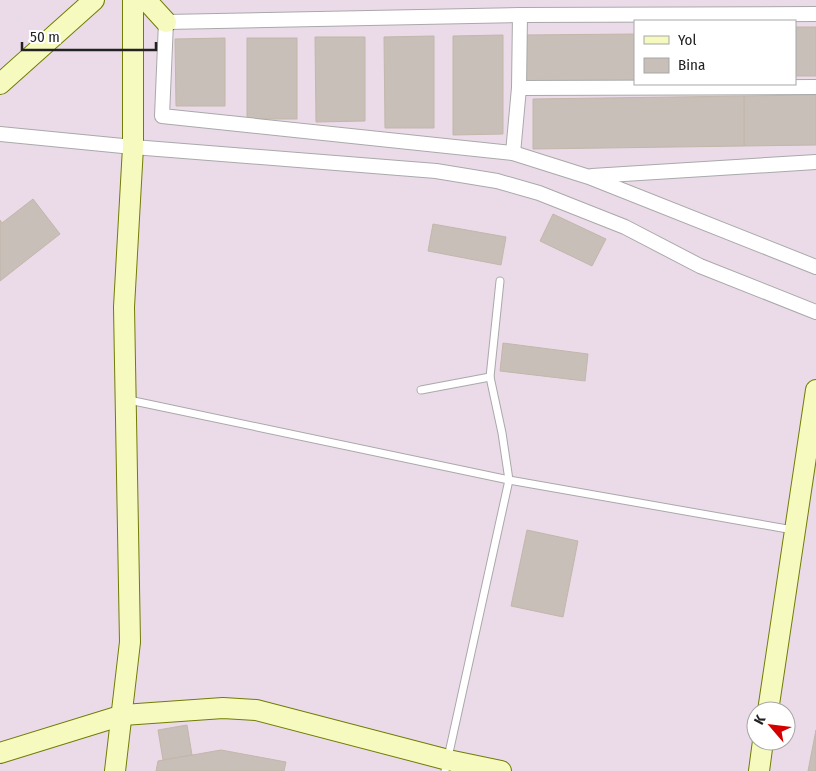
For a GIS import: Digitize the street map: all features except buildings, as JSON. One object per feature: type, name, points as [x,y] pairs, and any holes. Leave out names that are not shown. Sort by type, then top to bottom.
[{"type":"street","points":[[0,84],[94,0]]},
{"type":"street","points":[[115,771],[130,642],[124,307],[133,147],[133,0]]},
{"type":"street","points":[[146,0],[166,22],[162,116],[513,153],[589,177],[816,267]]},
{"type":"street","points":[[166,22],[520,15],[816,14]]},
{"type":"street","points":[[513,153],[519,88],[520,15]]},
{"type":"street","points":[[519,88],[816,87]]},
{"type":"street","points":[[0,134],[133,147],[436,171],[497,182],[539,194],[625,228],[700,266],[816,312]]},
{"type":"street","points":[[589,177],[816,162]]},
{"type":"street","points":[[769,701],[816,390]]},
{"type":"street","points":[[0,753],[123,715],[223,708],[256,710],[446,765],[501,771]]},
{"type":"street","points":[[759,771],[762,751]]},
{"type":"lane","points":[[446,765],[509,480],[490,377],[500,281]]},
{"type":"lane","points":[[422,390],[490,377]]},
{"type":"lane","points":[[126,399],[509,480],[795,530]]},
{"type":"shaded area","points":[[0,0],[816,0],[816,771],[0,771]]}]
